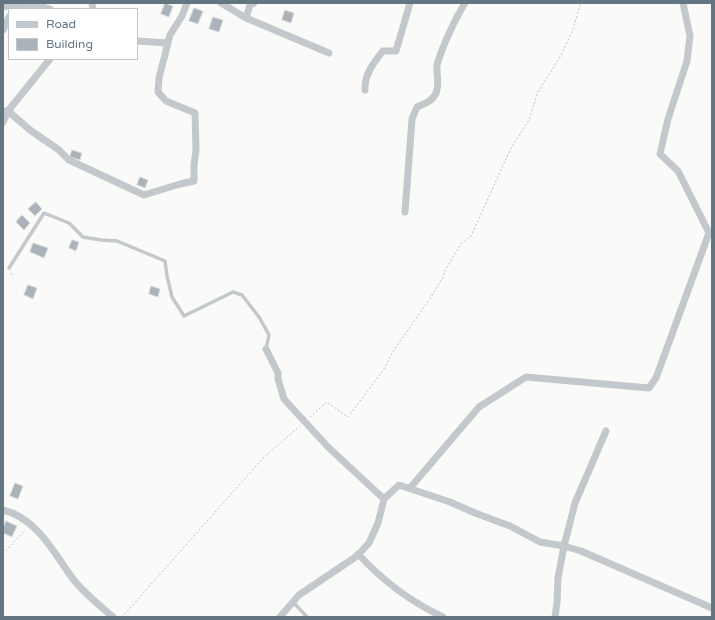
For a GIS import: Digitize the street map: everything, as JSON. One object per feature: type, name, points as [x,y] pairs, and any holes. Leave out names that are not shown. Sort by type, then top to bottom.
[{"type":"street","points":[[5,111],[59,150],[69,160],[144,195],[194,181],[196,150],[195,113],[166,101],[158,92],[159,78],[170,35],[182,16],[187,3]]},
{"type":"street","points":[[221,3],[246,18],[329,53]]},
{"type":"street","points":[[246,18],[250,5],[254,3]]},
{"type":"street","points":[[365,90],[365,84],[374,62],[383,51],[396,51],[410,3]]},
{"type":"street","points":[[405,212],[412,119],[417,107],[430,102],[436,92],[437,66],[449,36],[465,3]]},
{"type":"street","points":[[410,488],[480,407],[526,377],[649,388],[656,378],[709,233],[678,171],[660,154],[668,119],[686,61],[690,36],[683,3]]},
{"type":"street","points":[[3,6],[13,8],[32,4],[46,8]]},
{"type":"street","points":[[3,30],[8,18]]},
{"type":"street","points":[[138,41],[168,43]]},
{"type":"street","points":[[3,122],[5,111],[49,60]]},
{"type":"street","points":[[266,349],[278,373],[278,379],[284,399],[328,447],[384,499]]},
{"type":"street","points":[[555,617],[558,578],[575,502],[606,431]]},
{"type":"street","points":[[280,617],[299,595],[358,554],[368,543],[378,523],[384,499],[399,485],[450,502],[510,526],[540,542],[564,546],[581,551],[712,608]]},
{"type":"street","points":[[3,510],[9,511],[30,523],[46,539],[82,589],[113,617]]},
{"type":"street","points":[[358,554],[374,571],[396,588],[443,617]]},
{"type":"lane","points":[[9,268],[44,213],[70,223],[82,237],[117,241],[166,261],[167,276],[172,297],[184,316],[233,292],[242,295],[259,317],[269,335],[266,349]]},
{"type":"lane","points":[[293,601],[307,617]]},
{"type":"path","points":[[122,617],[264,457],[327,402],[348,417],[384,369],[394,350],[444,276],[444,272],[461,244],[471,236],[511,148],[529,120],[538,92],[560,57],[572,32],[581,3]]},
{"type":"path","points":[[3,554],[30,523]]},
{"type":"building","points":[[165,3],[173,6],[169,17],[161,14]]},
{"type":"building","points":[[194,8],[203,11],[198,24],[189,21]]},
{"type":"building","points":[[285,10],[294,13],[291,23],[282,20]]},
{"type":"building","points":[[213,17],[223,20],[219,32],[209,29]]},
{"type":"building","points":[[72,150],[82,153],[80,160],[70,157]]},
{"type":"building","points":[[140,177],[148,180],[145,188],[137,185]]},
{"type":"building","points":[[36,202],[42,209],[35,216],[28,209]]},
{"type":"building","points":[[22,215],[30,223],[24,230],[16,222]]},
{"type":"building","points":[[72,240],[79,242],[76,251],[69,248]]},
{"type":"building","points":[[33,243],[48,248],[44,258],[30,252]]},
{"type":"building","points":[[28,285],[37,288],[33,299],[24,295]]},
{"type":"building","points":[[151,286],[160,289],[158,297],[149,294]]},
{"type":"building","points":[[15,483],[23,486],[18,499],[10,496]]},
{"type":"building","points":[[6,521],[17,526],[12,537],[3,533]]}]
